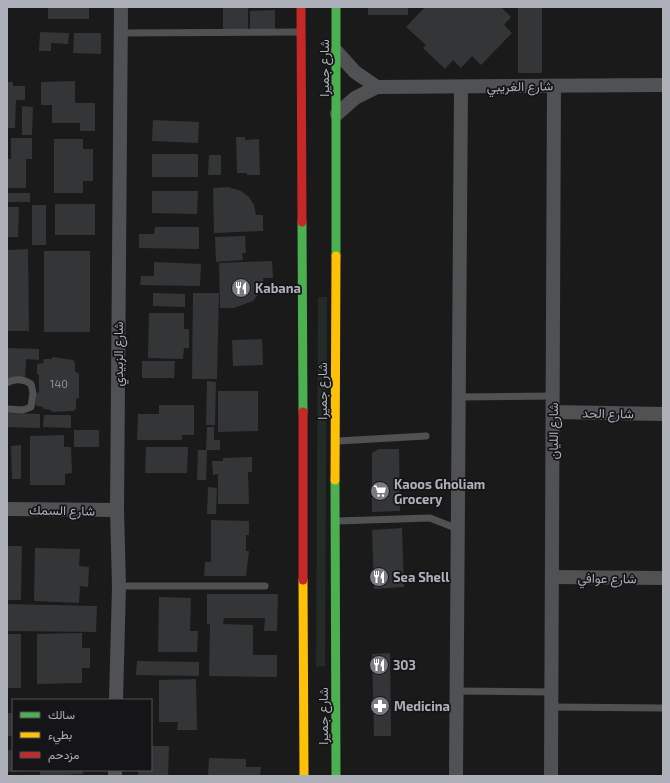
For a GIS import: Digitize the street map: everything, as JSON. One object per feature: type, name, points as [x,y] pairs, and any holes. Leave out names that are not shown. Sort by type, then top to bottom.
[{"type":"main road","name":"شارع جميرا","points":[[301,7],[304,776]]},
{"type":"main road","name":"شارع جميرا","points":[[336,7],[336,776]]},
{"type":"street","name":"شارع الزبيدي","points":[[116,699],[119,586],[117,510],[121,7]]},
{"type":"street","points":[[337,52],[355,72],[377,87]]},
{"type":"street","name":"شارع الغريبي","points":[[337,114],[355,98],[377,87],[663,85]]},
{"type":"street","name":"شارع الليان","points":[[551,776],[550,692],[552,577],[554,86]]},
{"type":"street","points":[[456,776],[461,87]]},
{"type":"street","name":"شارع الحد","points":[[553,412],[663,414]]},
{"type":"street","name":"شارع السمك","points":[[7,509],[117,510]]},
{"type":"street","name":"شارع عوافي","points":[[552,577],[663,578]]},
{"type":"lane","points":[[121,33],[302,32]]},
{"type":"lane","points":[[7,383],[16,380],[28,382],[31,384],[33,393],[31,407],[23,410],[7,409]]},
{"type":"lane","points":[[458,397],[553,396]]},
{"type":"lane","points":[[335,441],[426,436]]},
{"type":"lane","points":[[335,521],[430,518],[458,529]]},
{"type":"lane","points":[[119,586],[265,586]]},
{"type":"lane","points":[[456,691],[550,692]]},
{"type":"lane","points":[[551,708],[663,708]]},
{"type":"shaded area","points":[[318,297],[327,297],[325,666],[316,667]]},
{"type":"building","points":[[48,7],[89,7],[89,19],[48,19]]},
{"type":"building","points":[[223,7],[248,7],[248,30],[223,29]]},
{"type":"building","points":[[368,7],[408,7],[408,15],[368,15]]},
{"type":"building","points":[[425,7],[501,7],[511,17],[504,25],[512,33],[481,65],[472,56],[461,68],[453,60],[445,69],[423,48],[426,45],[406,27]]},
{"type":"building","points":[[518,7],[542,7],[542,73],[518,73]]},
{"type":"building","points":[[275,10],[275,30],[250,30],[250,11]]},
{"type":"building","points":[[40,32],[69,33],[68,44],[51,43],[51,51],[39,51]]},
{"type":"building","points":[[74,33],[101,33],[101,54],[73,53]]},
{"type":"building","points":[[75,81],[75,103],[95,103],[95,131],[80,131],[80,123],[52,123],[52,105],[41,105],[41,82]]},
{"type":"building","points":[[7,82],[13,82],[13,86],[25,86],[25,100],[16,100],[15,128],[7,128]]},
{"type":"building","points":[[22,106],[33,107],[32,135],[22,135]]},
{"type":"building","points":[[153,120],[199,122],[198,143],[152,141]]},
{"type":"building","points":[[236,137],[245,137],[245,140],[259,139],[260,175],[237,173]]},
{"type":"building","points":[[11,138],[32,138],[32,159],[26,159],[26,188],[7,188],[7,159],[11,159]]},
{"type":"building","points":[[54,139],[83,139],[83,149],[93,149],[93,181],[83,181],[83,193],[54,193]]},
{"type":"building","points":[[152,154],[198,154],[198,177],[152,177]]},
{"type":"building","points":[[209,155],[221,155],[221,175],[208,175]]},
{"type":"building","points":[[228,187],[241,191],[249,197],[254,205],[256,215],[263,215],[263,231],[214,233],[213,188]]},
{"type":"building","points":[[152,191],[198,191],[197,214],[152,213]]},
{"type":"building","points":[[7,193],[30,193],[30,202],[7,202]]},
{"type":"building","points":[[55,204],[95,204],[95,235],[55,235]]},
{"type":"building","points":[[32,205],[46,205],[46,245],[32,245]]},
{"type":"building","points":[[7,207],[19,207],[18,237],[7,237]]},
{"type":"building","points":[[155,227],[199,227],[199,249],[139,248],[139,234],[154,234]]},
{"type":"building","points":[[245,236],[246,253],[242,253],[243,260],[216,262],[215,237]]},
{"type":"building","points":[[28,249],[29,331],[7,331],[7,250]]},
{"type":"building","points":[[44,251],[90,251],[90,332],[44,332]]},
{"type":"building","name":"Kabana","points":[[272,261],[273,278],[263,278],[264,284],[253,301],[234,308],[220,308],[219,263]]},
{"type":"building","points":[[154,262],[201,264],[200,286],[140,285],[141,276],[154,276]]},
{"type":"building","points":[[153,293],[185,294],[185,307],[153,306]]},
{"type":"building","points":[[193,293],[219,293],[217,379],[192,379]]},
{"type":"building","points":[[149,313],[184,313],[184,329],[189,329],[189,348],[184,348],[183,359],[148,358]]},
{"type":"building","points":[[262,339],[263,365],[233,366],[232,340]]},
{"type":"building","points":[[7,348],[39,349],[39,360],[26,359],[25,379],[7,378]]},
{"type":"building","points":[[53,357],[73,360],[75,363],[75,371],[79,374],[79,398],[76,399],[76,409],[73,411],[52,412],[51,410],[43,409],[43,407],[35,404],[36,394],[39,392],[39,375],[37,374],[37,364],[43,363],[44,359],[51,359]]},
{"type":"building","points":[[142,361],[175,361],[174,378],[142,378]]},
{"type":"building","points":[[207,381],[216,382],[215,425],[206,425]]},
{"type":"building","points":[[218,391],[258,391],[258,431],[218,432]]},
{"type":"building","points":[[159,405],[194,405],[194,435],[182,435],[182,440],[137,440],[138,414],[159,414]]},
{"type":"building","points":[[7,413],[40,414],[40,428],[7,427]]},
{"type":"building","points":[[44,415],[71,415],[71,428],[43,427]]},
{"type":"building","points":[[207,427],[214,427],[214,440],[220,440],[220,450],[206,450]]},
{"type":"building","points":[[74,430],[99,430],[99,447],[74,447]]},
{"type":"building","points":[[64,435],[64,447],[71,447],[72,473],[65,474],[65,485],[30,485],[30,436]]},
{"type":"building","points":[[21,445],[21,479],[12,479],[11,446]]},
{"type":"building","points":[[146,447],[188,447],[187,473],[145,473]]},
{"type":"building","points":[[379,449],[399,449],[400,511],[372,512],[372,453]]},
{"type":"building","points":[[198,450],[207,450],[206,480],[197,480]]},
{"type":"building","points":[[252,457],[252,472],[248,472],[249,504],[218,504],[218,474],[213,475],[212,461],[223,461],[223,458]]},
{"type":"building","points":[[208,487],[217,488],[216,514],[207,514]]},
{"type":"building","points":[[211,520],[249,521],[249,535],[246,535],[246,551],[249,551],[246,576],[204,576],[205,562],[211,562]]},
{"type":"building","points":[[402,528],[404,587],[374,589],[372,530]]},
{"type":"building","points":[[7,546],[22,546],[21,600],[7,600]]},
{"type":"building","points":[[35,548],[80,549],[79,566],[89,567],[88,587],[80,586],[79,603],[34,601]]},
{"type":"building","points":[[207,594],[278,594],[277,631],[264,631],[265,618],[224,618],[223,624],[253,625],[253,655],[277,655],[277,677],[209,676],[210,624],[207,624]]},
{"type":"building","points":[[159,597],[191,598],[190,631],[198,631],[197,652],[158,652]]},
{"type":"building","points":[[7,604],[97,606],[96,632],[7,631]]},
{"type":"building","points":[[82,633],[82,648],[90,648],[90,668],[82,668],[82,683],[37,684],[37,634]]},
{"type":"building","points":[[7,634],[21,634],[21,688],[7,688]]},
{"type":"building","points":[[390,653],[391,736],[374,736],[372,654]]},
{"type":"building","points":[[137,661],[199,662],[199,676],[136,675]]},
{"type":"building","points":[[196,679],[197,730],[177,730],[178,722],[159,722],[159,680]]},
{"type":"building","points":[[7,713],[12,713],[12,736],[7,736]]},
{"type":"building","points":[[152,746],[169,746],[168,776],[138,776],[138,771],[152,771]]},
{"type":"building","points":[[7,750],[12,750],[12,771],[17,772],[7,772]]},
{"type":"building","points":[[209,758],[246,759],[246,767],[261,767],[260,776],[208,776]]},
{"type":"building","points":[[40,771],[83,771],[83,774],[40,776]]},
{"type":"traffic: fast","points":[[336,7],[336,256]]},
{"type":"traffic: fast","points":[[302,222],[303,412]]},
{"type":"traffic: fast","points":[[335,480],[336,776]]},
{"type":"traffic: slow","points":[[335,480],[336,256]]},
{"type":"traffic: slow","points":[[303,580],[304,776]]},
{"type":"traffic: jam","points":[[301,7],[302,222]]},
{"type":"traffic: jam","points":[[303,412],[303,580]]},
{"type":"place","name":"Kabana","points":[[241,288]]},
{"type":"place","name":"Kaoos Gholiam Grocery","points":[[380,491]]},
{"type":"place","name":"Sea Shell","points":[[379,577]]},
{"type":"place","name":"303","points":[[379,665]]},
{"type":"place","name":"Medicina","points":[[380,706]]}]
